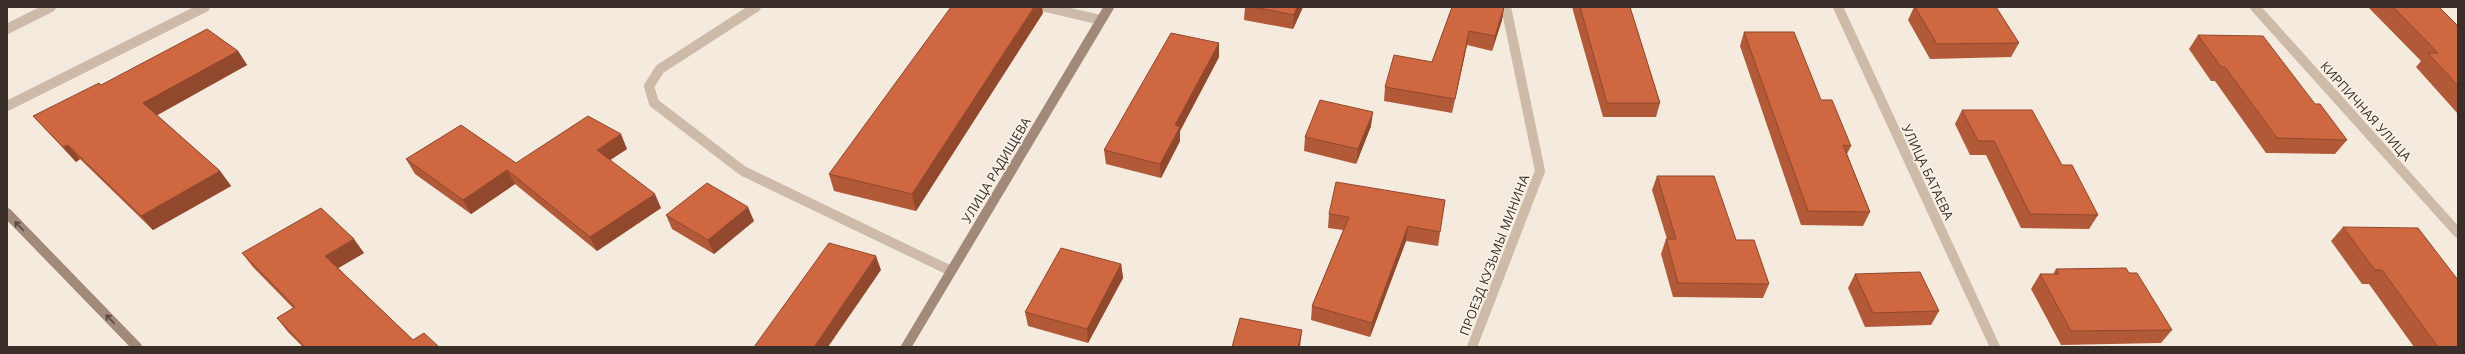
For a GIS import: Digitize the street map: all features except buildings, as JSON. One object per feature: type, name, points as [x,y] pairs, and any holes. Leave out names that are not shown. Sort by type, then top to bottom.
[{"type":"main road","name":"УЛИЦА РАДИЩЕВА","points":[[906,347],[1109,7]]},
{"type":"main road","points":[[7,213],[137,347]]},
{"type":"street","points":[[7,29],[51,7]]},
{"type":"street","points":[[7,106],[205,7]]},
{"type":"street","points":[[756,7],[660,69],[649,86],[654,103],[743,171],[951,271]]},
{"type":"street","points":[[1045,7],[1101,20]]},
{"type":"street","name":"ПРОЕЗД КУЗЬМЫ МИНИНА","points":[[1472,347],[1540,171],[1506,7]]},
{"type":"street","name":"УЛИЦА БАТАЕВА","points":[[1838,7],[1995,347]]},
{"type":"street","name":"КИРПИЧНАЯ УЛИЦА","points":[[2256,7],[2458,233]]}]
